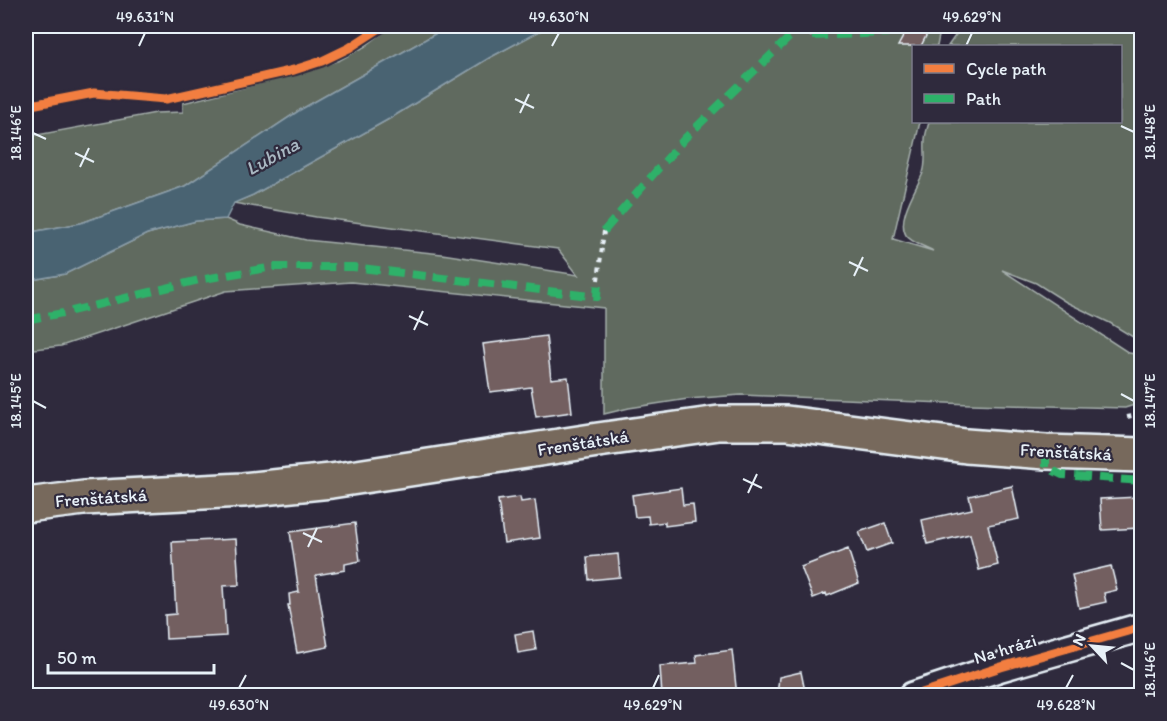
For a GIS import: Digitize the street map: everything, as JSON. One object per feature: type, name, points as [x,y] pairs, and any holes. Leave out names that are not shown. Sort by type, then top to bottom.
[{"type":"main road","name":"Frenštátská","points":[[26,505],[84,498],[225,491],[331,481],[719,423],[787,423],[966,446],[1046,452],[1142,455]]},
{"type":"street","name":"Na hrázi","points":[[912,696],[1001,667],[1142,627]]},
{"type":"path","points":[[803,26],[812,36]]},
{"type":"path","points":[[598,280],[604,231]]},
{"type":"path","points":[[1128,417],[1142,414]]},
{"type":"green space","points":[[392,26],[449,26],[300,110],[185,186],[81,223],[26,233],[26,137],[156,113],[183,112],[183,103],[301,73],[340,60],[364,47]]},
{"type":"green space","points":[[549,26],[941,26],[937,45],[912,45],[912,123],[920,123],[893,239],[933,251],[912,241],[906,235],[904,228],[905,212],[924,169],[925,138],[929,123],[1122,123],[1122,45],[949,45],[962,26],[1141,26],[1141,342],[1110,323],[1066,302],[1036,283],[1002,270],[1129,353],[1141,355],[1141,403],[1125,408],[741,395],[688,399],[604,414],[604,308],[351,282],[226,291],[61,346],[26,350],[26,281],[65,274],[147,234],[196,221],[226,219],[240,225],[306,240],[442,254],[578,275],[558,249],[316,217],[233,203],[253,195],[389,119],[489,58]]},
{"type":"water","name":"Lubina","points":[[449,26],[549,26],[489,58],[389,119],[253,195],[234,203],[226,219],[196,221],[147,234],[65,274],[26,281],[26,233],[81,223],[185,186],[300,110]]},
{"type":"building","points":[[909,26],[931,26],[922,45],[898,46]]},
{"type":"building","points":[[546,336],[551,379],[568,377],[572,412],[536,417],[531,387],[490,392],[483,344]]},
{"type":"building","points":[[1012,486],[1019,519],[988,525],[998,565],[979,570],[970,534],[927,544],[922,520],[972,509],[969,496]]},
{"type":"building","points":[[681,488],[683,505],[693,504],[695,522],[665,526],[665,522],[649,524],[648,516],[635,517],[632,495]]},
{"type":"building","points":[[520,497],[521,502],[535,500],[540,538],[504,543],[498,500]]},
{"type":"building","points":[[1138,497],[1140,528],[1102,530],[1100,499]]},
{"type":"building","points":[[355,523],[360,561],[345,564],[345,570],[316,575],[328,647],[297,653],[288,605],[290,605],[289,594],[299,592],[290,532]]},
{"type":"building","points":[[885,523],[892,543],[867,552],[859,532]]},
{"type":"building","points":[[236,539],[239,585],[223,586],[226,636],[166,639],[165,615],[176,614],[172,542]]},
{"type":"building","points":[[848,549],[859,583],[827,596],[826,593],[813,598],[801,567]]},
{"type":"building","points":[[618,554],[620,577],[589,580],[587,557]]},
{"type":"building","points":[[1111,566],[1117,590],[1104,593],[1106,602],[1079,608],[1072,575]]},
{"type":"building","points":[[533,631],[536,650],[518,653],[515,634]]},
{"type":"building","points":[[732,650],[737,696],[662,696],[660,666],[697,663],[696,655]]},
{"type":"building","points":[[801,672],[806,696],[777,696],[779,677]]},
{"type":"marked path","points":[[604,231],[685,138],[801,26]]},
{"type":"marked path","points":[[812,36],[888,33]]},
{"type":"marked path","points":[[26,320],[199,280],[273,267],[353,267],[597,297],[598,280]]},
{"type":"marked path","points":[[1046,452],[1046,467],[1062,475],[1142,481]]},
{"type":"cycle path","points":[[26,106],[94,93],[166,99],[294,70],[322,61],[349,48],[383,26]]},
{"type":"cycle path","points":[[913,696],[1001,667],[1142,627]]}]
